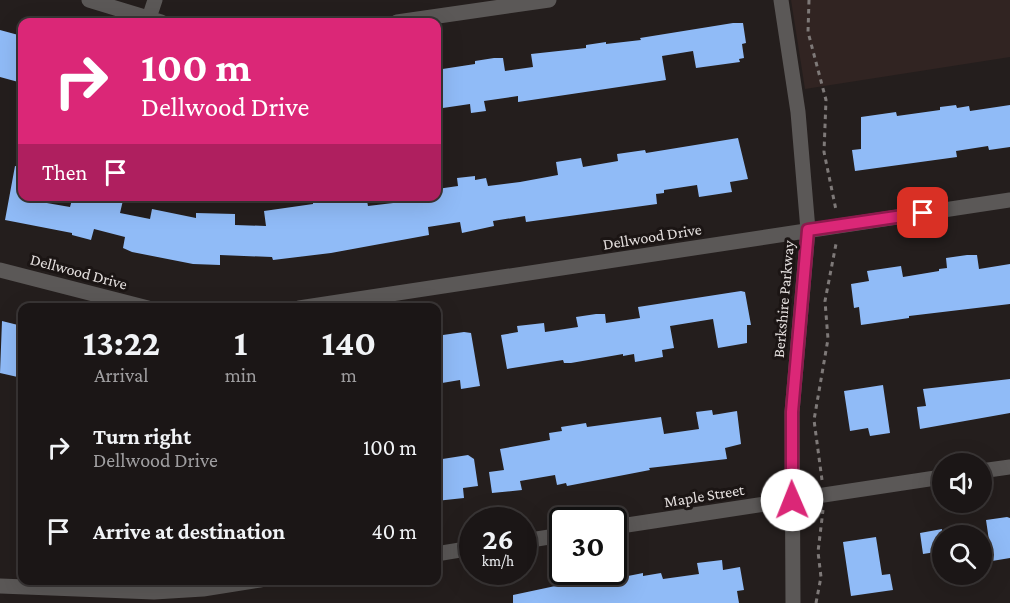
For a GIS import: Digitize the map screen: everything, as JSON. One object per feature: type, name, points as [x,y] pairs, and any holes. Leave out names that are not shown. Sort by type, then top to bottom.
[{"type":"street","points":[[88,0],[148,18]]},
{"type":"street","points":[[155,0],[155,18]]},
{"type":"street","points":[[425,18],[549,0]]},
{"type":"street","name":"Berkshire Parkway","points":[[781,0],[798,112],[808,230],[792,412],[793,603]]},
{"type":"street","name":"Dellwood Drive","points":[[332,303],[1010,200]]},
{"type":"street","name":"Dellwood Drive","points":[[0,270],[129,303]]},
{"type":"street","points":[[992,469],[1010,467]]},
{"type":"street","name":"Maple Street","points":[[627,525],[932,479]]},
{"type":"street","points":[[441,553],[459,550]]},
{"type":"street","points":[[0,586],[154,592],[228,585]]},
{"type":"path","points":[[809,0],[808,32],[826,100],[824,152],[836,203],[837,226],[836,249],[825,302],[828,339],[814,420],[823,518],[818,552],[821,577],[816,603]]},
{"type":"shaded area","points":[[791,0],[1010,0],[1010,57],[805,89]]},
{"type":"building","points":[[743,23],[746,43],[742,44],[744,58],[739,59],[740,62],[696,68],[693,51],[662,56],[666,80],[518,102],[518,96],[484,101],[486,111],[471,113],[470,104],[441,108],[441,69],[475,64],[475,61],[494,58],[503,58],[505,71],[533,67],[531,54],[586,48],[586,45],[606,42],[606,44],[641,40],[640,38]]},
{"type":"building","points":[[0,30],[18,35],[18,82],[0,77]]},
{"type":"building","points":[[956,105],[957,108],[969,106],[970,111],[1010,105],[1010,147],[989,150],[988,146],[956,151],[957,157],[855,171],[852,150],[861,149],[861,117],[896,112],[897,116],[940,110],[940,107]]},
{"type":"building","points":[[738,138],[748,179],[730,182],[732,192],[699,197],[697,185],[664,190],[664,193],[656,194],[657,204],[526,222],[525,216],[493,221],[494,226],[462,233],[460,222],[428,227],[429,235],[331,253],[273,260],[272,257],[220,255],[220,265],[193,264],[132,252],[123,248],[125,237],[94,229],[91,240],[72,235],[72,233],[5,220],[15,166],[18,166],[18,201],[41,201],[70,207],[72,201],[123,201],[120,213],[150,219],[152,209],[196,218],[196,213],[235,214],[235,225],[266,226],[264,211],[313,204],[319,201],[367,201],[368,206],[410,201],[441,201],[441,188],[458,186],[457,178],[475,176],[475,180],[486,178],[488,186],[520,182],[558,175],[556,162],[581,158],[583,167],[618,161],[617,154],[645,150],[646,153]]},
{"type":"building","points":[[977,255],[979,269],[1010,264],[1010,304],[909,316],[909,318],[861,325],[859,307],[854,308],[851,284],[869,281],[867,271],[901,266],[903,277],[939,271],[939,269],[947,268],[946,258]]},
{"type":"building","points":[[745,292],[751,325],[747,325],[747,343],[718,348],[713,319],[670,326],[674,348],[662,350],[663,357],[635,362],[634,354],[623,356],[623,354],[571,363],[564,363],[563,360],[507,369],[501,335],[518,332],[517,326],[544,323],[545,332],[578,327],[576,317],[596,314],[605,314],[606,323],[640,318],[638,307]]},
{"type":"building","points":[[2,321],[18,325],[18,377],[0,373]]},
{"type":"building","points":[[471,333],[480,386],[461,389],[460,380],[441,383],[441,335]]},
{"type":"building","points":[[1010,379],[1010,413],[920,429],[917,407],[926,406],[923,389]]},
{"type":"building","points":[[883,385],[890,433],[870,436],[868,428],[850,431],[844,391]]},
{"type":"building","points":[[712,410],[713,415],[737,411],[741,444],[725,448],[727,459],[649,468],[650,470],[567,486],[566,483],[557,485],[555,475],[520,481],[522,490],[492,493],[489,472],[504,470],[500,449],[550,440],[549,433],[562,431],[561,427],[586,423],[587,427],[661,417],[664,434],[699,429],[696,412]]},
{"type":"building","points":[[468,455],[474,459],[478,486],[463,488],[464,498],[441,500],[441,459]]},
{"type":"building","points":[[1010,518],[1010,558],[992,561],[992,525],[987,525],[986,520]]},
{"type":"building","points":[[932,531],[932,553],[923,554],[920,533]]},
{"type":"building","points":[[876,537],[882,575],[890,574],[893,590],[851,596],[843,542]]},
{"type":"building","points":[[722,560],[723,570],[740,567],[744,590],[737,591],[739,603],[513,603],[513,595],[560,585],[627,585],[627,576],[643,573],[643,576],[661,573],[663,579],[699,574],[697,563]]},
{"type":"route","points":[[792,500],[792,412],[808,230],[923,213]]}]
